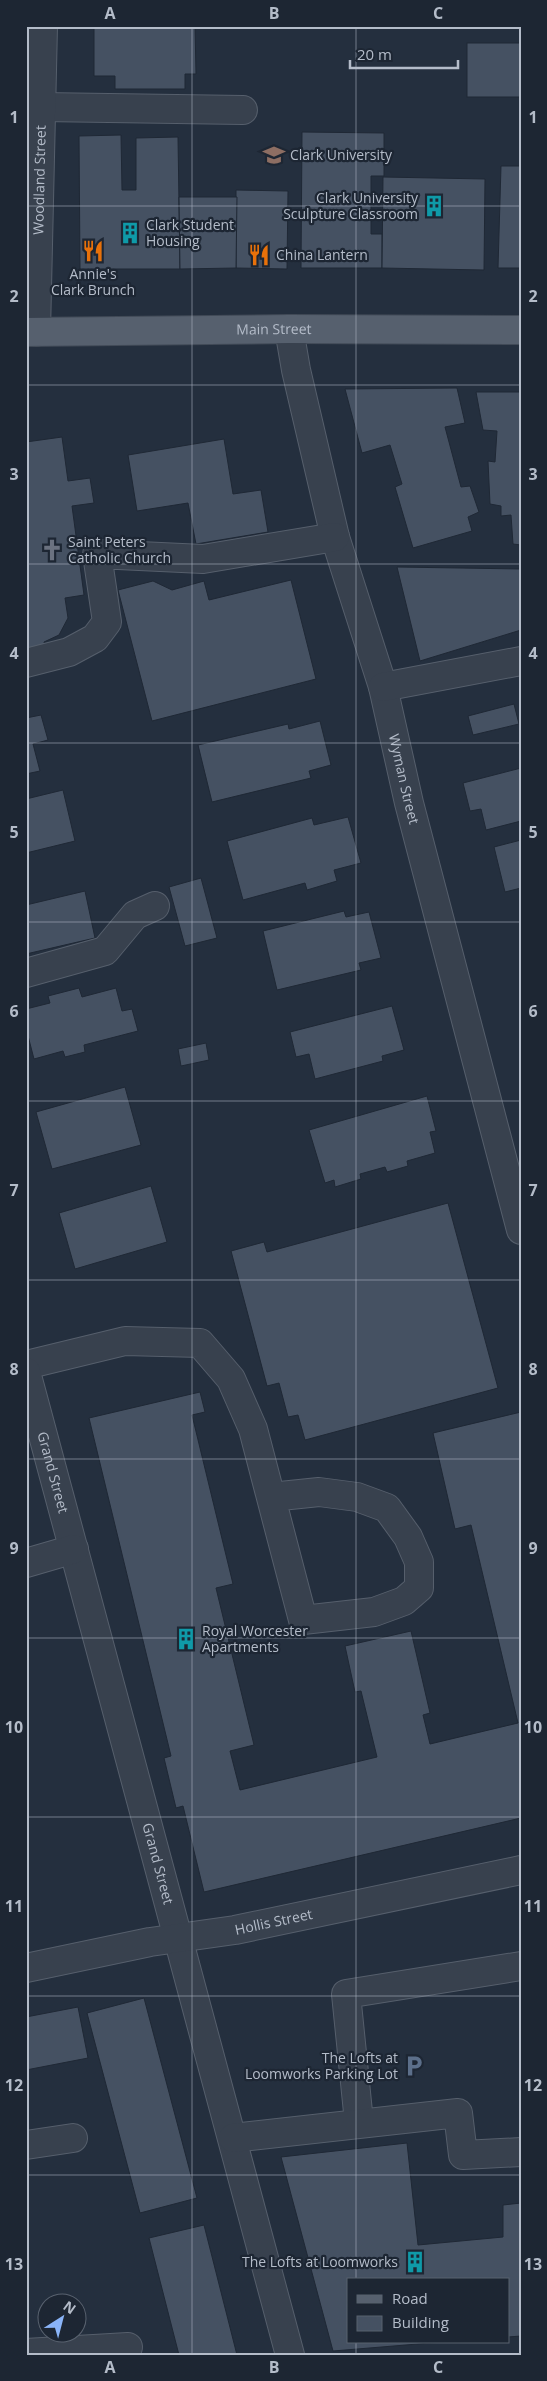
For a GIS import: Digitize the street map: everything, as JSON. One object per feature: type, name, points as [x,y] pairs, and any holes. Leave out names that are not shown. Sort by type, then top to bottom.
[{"type":"main road","name":"Main Street","points":[[31,332],[289,329],[521,330]]},
{"type":"street","name":"Woodland Street","points":[[31,332],[42,107],[43,26]]},
{"type":"street","points":[[42,107],[243,110]]},
{"type":"street","name":"Wyman Street","points":[[289,329],[296,370],[335,537],[383,687],[409,803],[521,1230]]},
{"type":"street","points":[[26,663],[69,652],[95,638],[107,622],[97,554],[203,559],[335,537]]},
{"type":"street","points":[[383,687],[521,661]]},
{"type":"street","points":[[26,973],[105,951],[136,915],[155,906]]},
{"type":"street","points":[[26,1365],[125,1341],[200,1342],[231,1378],[252,1429],[303,1620],[374,1612],[404,1601],[419,1588],[419,1562],[408,1538],[387,1508],[357,1497],[319,1492],[271,1497]]},
{"type":"street","name":"Grand Street","points":[[26,1372],[167,1893],[232,2138],[250,2215],[290,2355]]},
{"type":"street","points":[[26,1563],[74,1549]]},
{"type":"street","name":"Hollis Street","points":[[26,1968],[137,1945],[235,1930],[521,1870]]},
{"type":"street","points":[[359,2122],[346,1994],[521,1966]]},
{"type":"street","points":[[232,2138],[359,2122],[458,2113],[463,2155],[521,2152]]},
{"type":"street","points":[[26,2145],[73,2138]]},
{"type":"street","points":[[26,2353],[128,2348]]},
{"type":"building","points":[[94,26],[195,26],[196,74],[185,74],[185,89],[115,89],[115,76],[94,76]]},
{"type":"building","points":[[467,43],[521,43],[521,97],[467,97]]},
{"type":"building","points":[[302,132],[384,133],[384,176],[371,176],[371,234],[382,234],[382,268],[301,268]]},
{"type":"building","name":"Clark Student Housing","points":[[121,135],[122,190],[136,190],[136,138],[178,137],[180,269],[80,269],[79,136]]},
{"type":"building","points":[[501,166],[521,166],[521,268],[498,268]]},
{"type":"building","name":"Clark University Sculpture Classroom","points":[[383,177],[485,179],[484,270],[382,268]]},
{"type":"building","points":[[236,190],[288,191],[287,269],[236,268]]},
{"type":"building","points":[[179,197],[237,197],[236,268],[180,269]]},
{"type":"building","points":[[457,388],[465,423],[445,427],[461,487],[470,486],[479,512],[468,517],[472,531],[413,548],[395,487],[402,484],[390,445],[362,453],[345,389]]},
{"type":"building","points":[[476,392],[521,392],[521,545],[513,544],[511,515],[501,516],[501,506],[490,504],[488,461],[495,462],[497,431],[483,430]]},
{"type":"building","name":"Saint Peters Catholic Church","points":[[62,437],[68,481],[90,478],[94,503],[72,506],[84,595],[65,598],[68,618],[59,635],[44,642],[48,659],[26,663],[26,442]]},
{"type":"building","points":[[224,439],[233,494],[261,490],[268,532],[196,544],[188,503],[137,511],[128,455]]},
{"type":"building","points":[[397,567],[521,569],[521,630],[420,661]]},
{"type":"building","points":[[291,580],[316,679],[152,721],[118,590],[153,581],[172,590],[204,581],[209,600]]},
{"type":"building","points":[[514,704],[519,724],[473,735],[468,716]]},
{"type":"building","points":[[41,715],[48,740],[33,744],[40,771],[26,774],[26,718]]},
{"type":"building","points":[[320,721],[331,765],[309,771],[311,778],[212,802],[198,745],[288,724],[289,729]]},
{"type":"building","points":[[521,768],[521,821],[486,830],[481,809],[470,811],[463,783]]},
{"type":"building","points":[[63,790],[75,841],[26,853],[26,799]]},
{"type":"building","points":[[348,817],[361,863],[334,870],[337,881],[307,890],[305,883],[243,900],[227,841],[312,818],[314,825]]},
{"type":"building","points":[[521,840],[521,888],[505,892],[494,847]]},
{"type":"building","points":[[201,878],[217,938],[185,946],[169,887]]},
{"type":"building","points":[[85,891],[95,938],[26,954],[26,905]]},
{"type":"building","points":[[344,911],[346,917],[369,912],[381,958],[359,963],[361,970],[277,990],[263,931]]},
{"type":"building","points":[[79,988],[82,997],[116,988],[122,1011],[132,1009],[138,1031],[84,1045],[85,1052],[65,1057],[63,1051],[34,1059],[26,1028],[26,1009],[50,1003],[48,996]]},
{"type":"building","points":[[392,1006],[404,1050],[382,1056],[383,1061],[315,1079],[309,1054],[296,1057],[290,1032]]},
{"type":"building","points":[[206,1043],[209,1060],[181,1066],[178,1049]]},
{"type":"building","points":[[125,1087],[141,1145],[52,1169],[36,1112]]},
{"type":"building","points":[[427,1096],[436,1131],[430,1132],[435,1153],[407,1161],[408,1166],[387,1172],[385,1167],[360,1174],[361,1179],[335,1187],[334,1180],[325,1183],[309,1130]]},
{"type":"building","points":[[151,1186],[167,1242],[75,1269],[59,1213]]},
{"type":"building","points":[[448,1203],[498,1388],[305,1440],[298,1415],[288,1417],[279,1383],[267,1386],[231,1251],[264,1242],[267,1252]]},
{"type":"building","name":"Royal Worcester Apartments","points":[[200,1392],[205,1412],[192,1415],[233,1584],[216,1588],[254,1745],[230,1751],[240,1790],[377,1757],[361,1691],[355,1692],[345,1646],[411,1631],[430,1713],[423,1715],[430,1744],[518,1723],[471,1525],[455,1529],[433,1433],[521,1412],[521,1818],[204,1892],[183,1806],[176,1808],[164,1758],[171,1756],[89,1418]]},
{"type":"building","points":[[144,1998],[197,2198],[140,2213],[87,2013]]},
{"type":"building","points":[[78,2007],[88,2058],[26,2070],[26,2017]]},
{"type":"building","name":"The Lofts at Loomworks","points":[[407,2143],[418,2245],[503,2237],[503,2205],[521,2203],[521,2336],[510,2337],[510,2278],[347,2278],[347,2344],[418,2344],[333,2351],[281,2157]]},
{"type":"building","points":[[204,2225],[237,2355],[179,2355],[149,2238]]},
{"type":"place","name":"Clark University","points":[[274,155]]},
{"type":"place","name":"Clark University Sculpture Classroom","points":[[434,206]]},
{"type":"place","name":"Clark Student Housing","points":[[130,233]]},
{"type":"place","name":"Annie's Clark Brunch","points":[[93,251]]},
{"type":"place","name":"China Lantern","points":[[259,255]]},
{"type":"place","name":"Saint Peters Catholic Church","points":[[52,550]]},
{"type":"place","name":"Royal Worcester Apartments","points":[[186,1639]]},
{"type":"place","name":"The Lofts at Loomworks Parking Lot","points":[[414,2066]]},
{"type":"place","name":"The Lofts at Loomworks","points":[[415,2262]]}]
